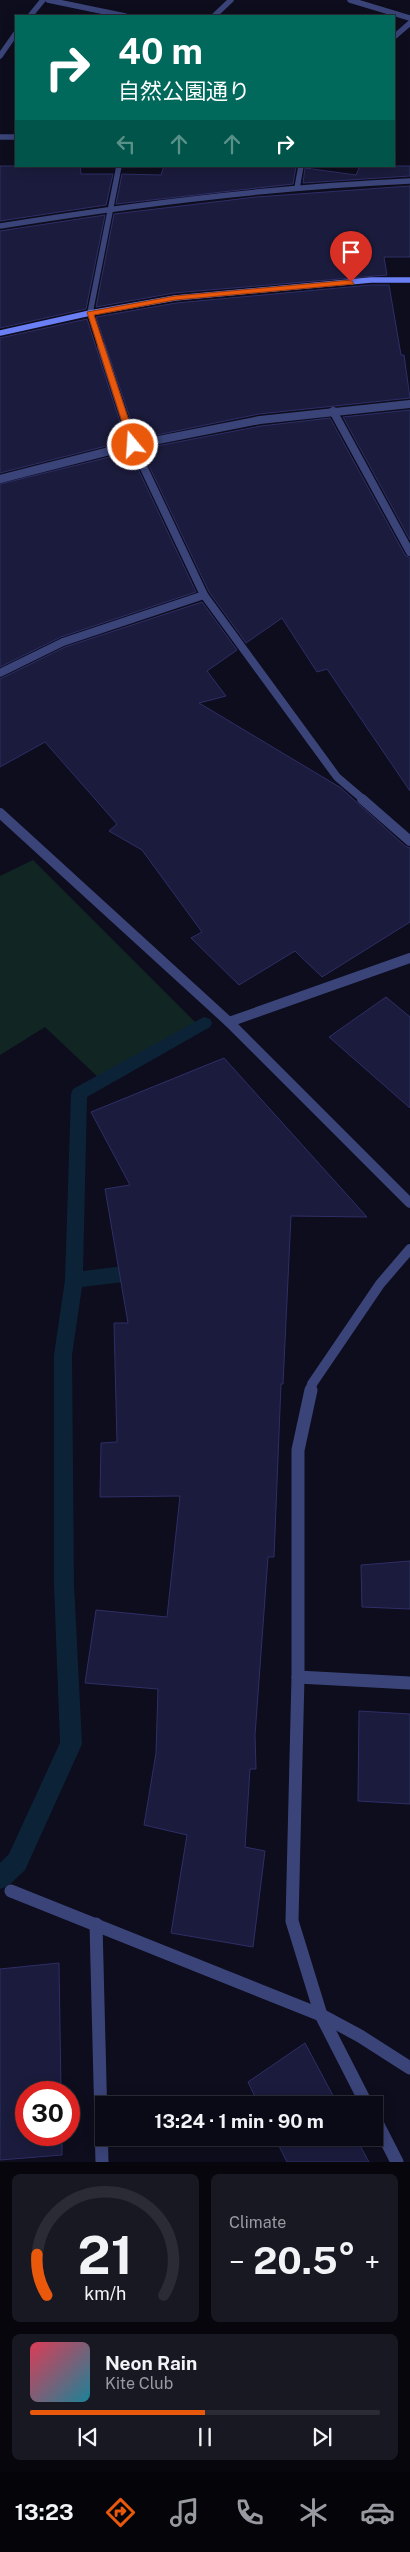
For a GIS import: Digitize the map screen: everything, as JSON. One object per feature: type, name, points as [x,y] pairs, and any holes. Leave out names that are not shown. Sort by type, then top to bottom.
[{"type":"street","points":[[31,15],[43,0]]},
{"type":"street","points":[[48,0],[119,15]]},
{"type":"street","points":[[215,15],[231,0]]},
{"type":"street","points":[[350,0],[410,18]]},
{"type":"street","points":[[395,37],[410,23]]},
{"type":"street","points":[[0,56],[15,34]]},
{"type":"street","points":[[0,137],[15,137]]},
{"type":"street","points":[[119,167],[90,313],[133,445],[204,595],[337,777],[410,841]]},
{"type":"street","points":[[298,188],[301,167]]},
{"type":"street","points":[[0,226],[110,207],[298,188],[410,181]]},
{"type":"street","points":[[0,334],[90,313],[175,298],[371,280],[410,280]]},
{"type":"street","points":[[0,479],[133,445],[260,420],[410,404]]},
{"type":"street","points":[[333,411],[410,552]]},
{"type":"street","points":[[0,673],[63,642],[204,595]]},
{"type":"street","points":[[0,813],[229,1022],[410,1203]]},
{"type":"street","points":[[229,1022],[410,958]]},
{"type":"street","points":[[362,2096],[321,2015],[292,1921],[298,1677],[298,1450],[312,1384],[380,1284],[410,1249]]},
{"type":"street","points":[[298,1677],[410,1684]]},
{"type":"street","points":[[11,1891],[321,2015],[360,2036],[410,2068]]},
{"type":"street","points":[[96,1924],[102,2162]]},
{"type":"street","points":[[383,2135],[397,2162]]},
{"type":"green space","points":[[33,860],[196,1023],[99,1078],[45,1027],[0,1055],[0,876]]},
{"type":"building","points":[[0,166],[80,167],[81,174],[113,174],[106,205],[0,221]]},
{"type":"building","points":[[410,166],[410,176],[303,183],[305,168],[356,175],[360,167]]},
{"type":"building","points":[[164,167],[296,167],[293,184],[116,204],[122,174],[161,175]]},
{"type":"building","points":[[410,186],[410,257],[384,257],[387,275],[174,293],[96,307],[114,214],[256,197]]},
{"type":"building","points":[[105,215],[86,309],[0,328],[0,231]]},
{"type":"building","points":[[371,285],[389,285],[401,355],[404,355],[410,398],[259,414],[137,439],[96,317],[176,303]]},
{"type":"building","points":[[87,319],[126,441],[0,473],[0,338]]},
{"type":"building","points":[[410,410],[410,540],[343,417]]},
{"type":"building","points":[[330,418],[405,555],[410,558],[410,791],[327,669],[317,672],[282,618],[246,643],[209,592],[141,449],[261,426]]},
{"type":"building","points":[[130,452],[196,592],[61,637],[0,667],[0,484]]},
{"type":"building","points":[[202,602],[237,650],[207,671],[226,696],[199,703],[341,788],[405,846],[410,848],[410,922],[322,977],[295,951],[239,985],[191,938],[202,932],[142,850],[109,831],[117,824],[45,742],[0,767],[0,679],[65,647]]},
{"type":"building","points":[[386,997],[410,1017],[410,1108],[329,1037]]},
{"type":"building","points":[[224,1058],[367,1217],[291,1216],[283,1384],[281,1384],[274,1557],[268,1557],[255,1735],[256,1769],[250,1769],[245,1847],[265,1851],[253,1947],[171,1933],[187,1835],[144,1825],[156,1753],[158,1689],[85,1683],[96,1610],[167,1617],[180,1496],[100,1497],[101,1443],[117,1442],[114,1323],[128,1323],[105,1189],[130,1185],[91,1112]]},
{"type":"building","points":[[410,1561],[410,1609],[362,1607],[361,1565]]},
{"type":"building","points":[[359,1711],[410,1714],[410,1804],[358,1801]]},
{"type":"building","points":[[59,1963],[61,2081],[15,2081],[15,2146],[62,2146],[62,2155],[0,2160],[0,1969]]},
{"type":"building","points":[[305,2043],[333,2096],[255,2096],[248,2082]]},
{"type":"building","points":[[279,2146],[360,2146],[369,2162],[287,2162]]},
{"type":"waterway","points":[[74,1280],[79,1094],[204,1023]]},
{"type":"waterway","points":[[74,1280],[140,1272]]},
{"type":"waterway","points":[[0,1878],[17,1862],[71,1744],[64,1584],[63,1355],[74,1280]]},
{"type":"route","points":[[133,445],[90,313],[175,298],[351,282]]}]
